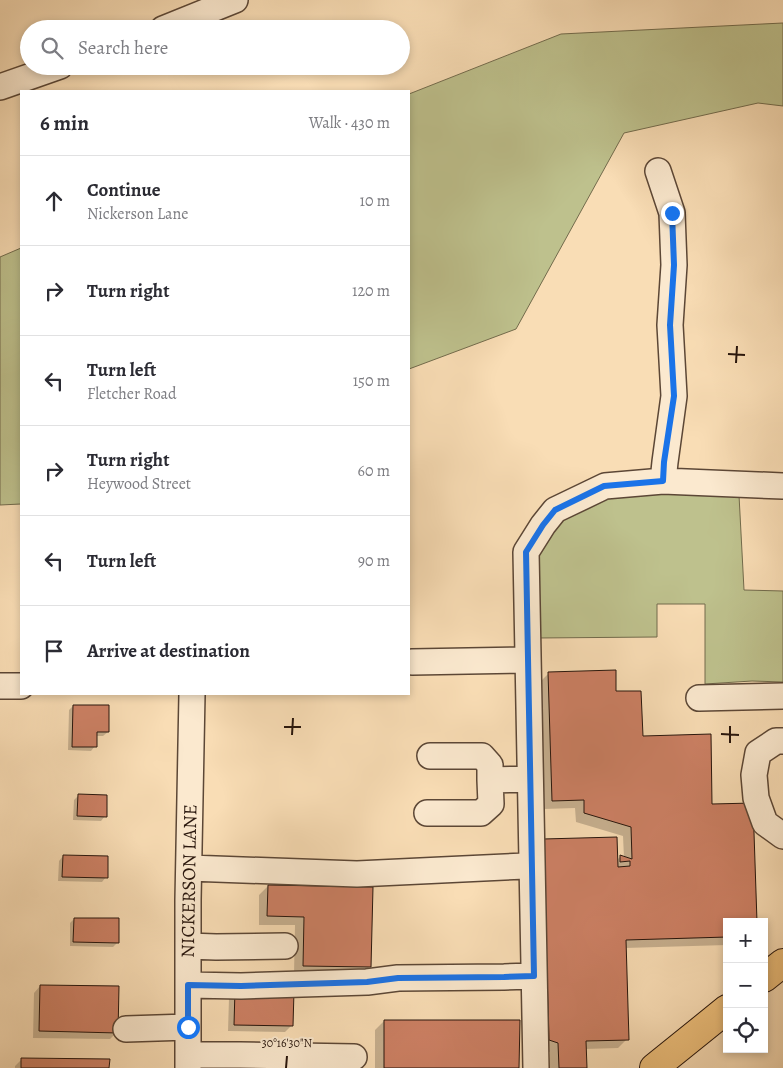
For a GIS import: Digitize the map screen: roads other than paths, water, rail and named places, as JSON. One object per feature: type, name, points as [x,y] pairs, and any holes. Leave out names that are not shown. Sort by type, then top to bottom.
[{"type":"main road","points":[[768,975],[783,963]]},
{"type":"main road","points":[[669,1063],[723,1013]]},
{"type":"street","points":[[185,20],[235,0]]},
{"type":"street","points":[[0,86],[33,75]]},
{"type":"street","points":[[658,172],[672,213],[674,265],[670,325],[674,396],[663,481]]},
{"type":"street","points":[[536,1068],[526,552],[555,510],[604,486],[663,481],[783,486]]},
{"type":"street","points":[[412,662],[528,660]]},
{"type":"street","points":[[0,686],[20,686]]},
{"type":"street","name":"NICKERSON LANE","points":[[188,1062],[188,868],[192,695]]},
{"type":"street","points":[[699,698],[783,696]]},
{"type":"street","points":[[783,741],[776,741],[758,753],[754,775],[756,798],[765,823],[783,836]]},
{"type":"street","points":[[427,814],[481,813],[491,804],[490,765],[482,756],[430,756]]},
{"type":"street","points":[[490,780],[530,780]]},
{"type":"street","points":[[188,868],[357,874],[532,866]]},
{"type":"street","points":[[188,946],[286,946]]},
{"type":"street","points":[[188,985],[251,986],[367,982],[398,978],[534,976]]},
{"type":"street","points":[[126,1029],[188,1027]]},
{"type":"street","points":[[188,1062],[240,1054],[354,1057]]}]
